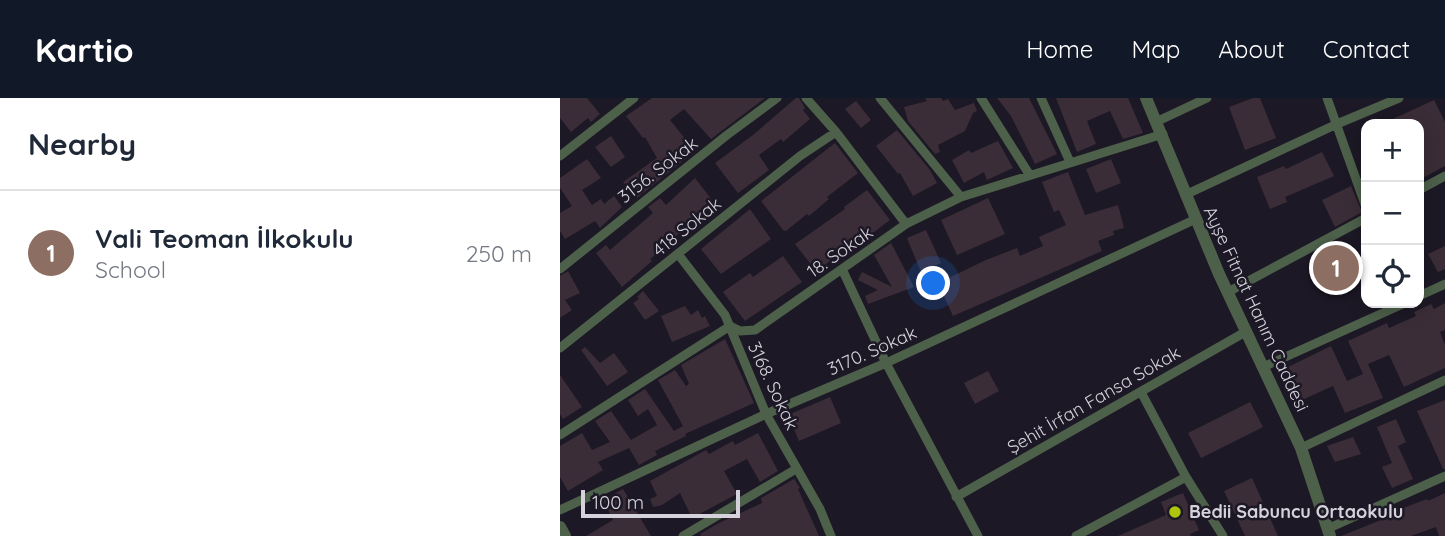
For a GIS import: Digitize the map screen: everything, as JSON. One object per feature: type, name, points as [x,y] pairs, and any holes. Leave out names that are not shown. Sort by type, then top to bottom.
[{"type":"street","points":[[560,156],[634,98]]},
{"type":"street","name":"3156. Sokak","points":[[560,269],[777,98]]},
{"type":"street","points":[[806,98],[836,132],[906,224]]},
{"type":"street","points":[[880,98],[961,197]]},
{"type":"street","points":[[981,98],[1029,174]]},
{"type":"street","points":[[1041,98],[1070,162]]},
{"type":"street","name":"Ayşe Fitnat Hanım Caddesi","points":[[1146,98],[1160,127],[1185,195],[1301,448],[1328,533]]},
{"type":"street","name":"18. Sokak","points":[[730,326],[740,331],[755,330],[906,224],[961,197],[1070,162],[1160,127],[1207,98]]},
{"type":"street","points":[[1327,98],[1361,193]]},
{"type":"street","points":[[1185,195],[1399,98]]},
{"type":"street","name":"418 Sokak","points":[[560,348],[800,156],[836,132]]},
{"type":"street","points":[[1424,187],[1445,176]]},
{"type":"street","name":"3170. Sokak","points":[[560,510],[766,414],[887,363],[1196,219]]},
{"type":"street","points":[[1228,292],[1361,221]]},
{"type":"street","name":"3168. Sokak","points":[[678,254],[730,326],[743,364],[766,414],[820,509],[831,536]]},
{"type":"street","points":[[842,269],[887,363],[978,536]]},
{"type":"street","points":[[1424,294],[1445,284]]},
{"type":"street","points":[[1263,367],[1394,308]]},
{"type":"street","points":[[560,435],[730,326]]},
{"type":"street","name":"Şehit İrfan Fansa Sokak","points":[[956,497],[1247,331]]},
{"type":"street","points":[[1301,448],[1445,380]]},
{"type":"street","points":[[1141,392],[1186,477],[1223,536]]},
{"type":"street","points":[[682,536],[796,469]]},
{"type":"street","points":[[1328,533],[1445,476]]},
{"type":"street","points":[[1081,535],[1186,477]]},
{"type":"street","points":[[560,527],[565,536]]},
{"type":"building","points":[[560,98],[587,98],[600,114],[591,122],[588,118],[571,132],[560,118]]},
{"type":"building","points":[[652,98],[765,98],[711,139],[684,109],[670,120],[695,151],[637,198],[623,182],[657,158],[645,137],[643,138],[626,116]]},
{"type":"building","points":[[799,98],[810,119],[783,142],[781,139],[759,155],[769,170],[738,193],[715,163]]},
{"type":"building","points":[[925,98],[941,98],[943,101],[948,99],[955,110],[974,103],[977,111],[973,113],[965,131],[938,145],[940,152],[935,154],[908,121],[904,107],[927,101]]},
{"type":"building","points":[[997,98],[1029,98],[1057,154],[1035,164],[1011,116]]},
{"type":"building","points":[[1056,98],[1128,98],[1143,133],[1123,139],[1110,111],[1087,121],[1096,144],[1077,152]]},
{"type":"building","points":[[1260,98],[1276,138],[1245,150],[1229,107]]},
{"type":"building","points":[[1434,100],[1445,122],[1445,166],[1424,177],[1424,119],[1393,119]]},
{"type":"building","points":[[856,101],[871,120],[861,128],[845,109]]},
{"type":"building","points":[[897,130],[930,170],[937,183],[913,196],[900,173],[898,174],[876,146]]},
{"type":"building","points":[[611,136],[625,157],[611,167],[595,147]]},
{"type":"building","points":[[998,141],[1013,168],[987,180],[984,172],[964,183],[952,160],[969,150],[971,153]]},
{"type":"building","points":[[835,143],[858,173],[827,197],[829,199],[809,216],[807,214],[786,231],[783,230],[761,201]]},
{"type":"building","points":[[1322,152],[1334,176],[1285,197],[1287,202],[1270,209],[1257,177],[1284,166],[1286,169]]},
{"type":"building","points":[[587,159],[601,178],[582,190],[592,205],[601,199],[604,204],[614,196],[622,207],[600,228],[595,221],[565,239],[560,231],[560,213],[572,206],[560,188],[560,178]]},
{"type":"building","points":[[1111,159],[1121,183],[1096,193],[1086,169]]},
{"type":"building","points":[[1068,172],[1085,215],[1118,205],[1124,228],[1113,231],[1114,235],[1098,241],[1102,251],[953,316],[938,283],[1017,248],[1020,256],[1043,246],[1039,237],[1066,225],[1059,210],[1054,212],[1042,182]]},
{"type":"building","points":[[695,178],[712,200],[681,226],[684,230],[667,242],[669,245],[650,259],[652,261],[622,287],[596,253],[606,245],[610,250],[653,213],[648,207],[660,198],[666,205]]},
{"type":"building","points":[[1351,186],[1361,213],[1335,227],[1322,200]]},
{"type":"building","points":[[867,190],[890,220],[866,238],[865,236],[836,254],[837,256],[816,271],[795,244]]},
{"type":"building","points":[[988,198],[1005,234],[957,255],[941,220]]},
{"type":"building","points":[[750,209],[771,239],[721,274],[701,249]]},
{"type":"building","points":[[926,230],[941,263],[921,272],[907,238]]},
{"type":"building","points":[[891,243],[914,287],[868,304],[865,296],[878,290],[858,280],[862,272],[892,287],[874,255]]},
{"type":"building","points":[[1445,246],[1445,269],[1438,272],[1428,254]]},
{"type":"building","points":[[783,256],[802,282],[745,321],[723,292],[750,273],[753,277]]},
{"type":"building","points":[[568,271],[580,293],[565,300],[572,310],[560,318],[560,276]]},
{"type":"building","points":[[643,291],[659,311],[645,320],[633,303]]},
{"type":"building","points":[[1445,303],[1445,330],[1440,332],[1445,345],[1445,368],[1404,387],[1389,355],[1368,364],[1383,398],[1345,413],[1333,386],[1302,400],[1284,369],[1331,346],[1347,381],[1363,374],[1348,341],[1387,323],[1389,328],[1416,316],[1414,312],[1431,304],[1434,309]]},
{"type":"building","points":[[685,306],[691,315],[698,310],[710,326],[672,342],[661,316]]},
{"type":"building","points":[[725,339],[754,403],[685,434],[686,436],[655,451],[657,455],[639,465],[629,448],[598,462],[603,470],[568,491],[560,477],[560,446],[582,433],[592,450],[610,442],[595,421],[611,411],[631,440],[657,425],[648,409],[638,416],[628,400],[645,389],[674,431],[683,426],[658,380],[675,370],[686,386],[689,384],[681,365]]},
{"type":"building","points":[[585,347],[600,363],[614,353],[628,372],[607,386],[581,350]]},
{"type":"building","points":[[988,371],[999,391],[975,404],[964,383]]},
{"type":"building","points":[[560,375],[582,407],[563,419],[560,414]]},
{"type":"building","points":[[830,397],[841,423],[799,441],[788,415]]},
{"type":"building","points":[[1445,400],[1445,469],[1443,469],[1417,411]]},
{"type":"building","points":[[1250,402],[1263,427],[1201,458],[1188,433]]},
{"type":"building","points":[[1396,419],[1406,442],[1398,446],[1413,479],[1392,488],[1382,467],[1392,463],[1377,427]]},
{"type":"building","points":[[758,433],[778,471],[760,482],[747,459],[724,471],[737,494],[692,518],[680,493],[662,505],[653,507],[650,499],[657,496],[650,481],[706,450],[709,454],[733,441],[735,445]]},
{"type":"building","points":[[1353,437],[1361,454],[1335,462],[1327,446]]},
{"type":"building","points":[[1252,478],[1278,536],[1245,536],[1224,491]]},
{"type":"building","points":[[794,479],[819,536],[701,536],[700,534],[719,523],[762,503],[761,498]]},
{"type":"building","points":[[623,489],[651,536],[586,536],[613,520],[603,500]]},
{"type":"building","points":[[1183,493],[1199,530],[1190,534],[1191,536],[1118,536],[1166,515],[1161,502]]},
{"type":"building","points":[[1445,493],[1445,536],[1439,536],[1436,527],[1411,536],[1341,536],[1406,507]]},
{"type":"place","name":"Vali Teoman İlkokulu","points":[[1336,268]]},
{"type":"place","name":"Bedii Sabuncu Ortaokulu","points":[[1175,512]]}]
